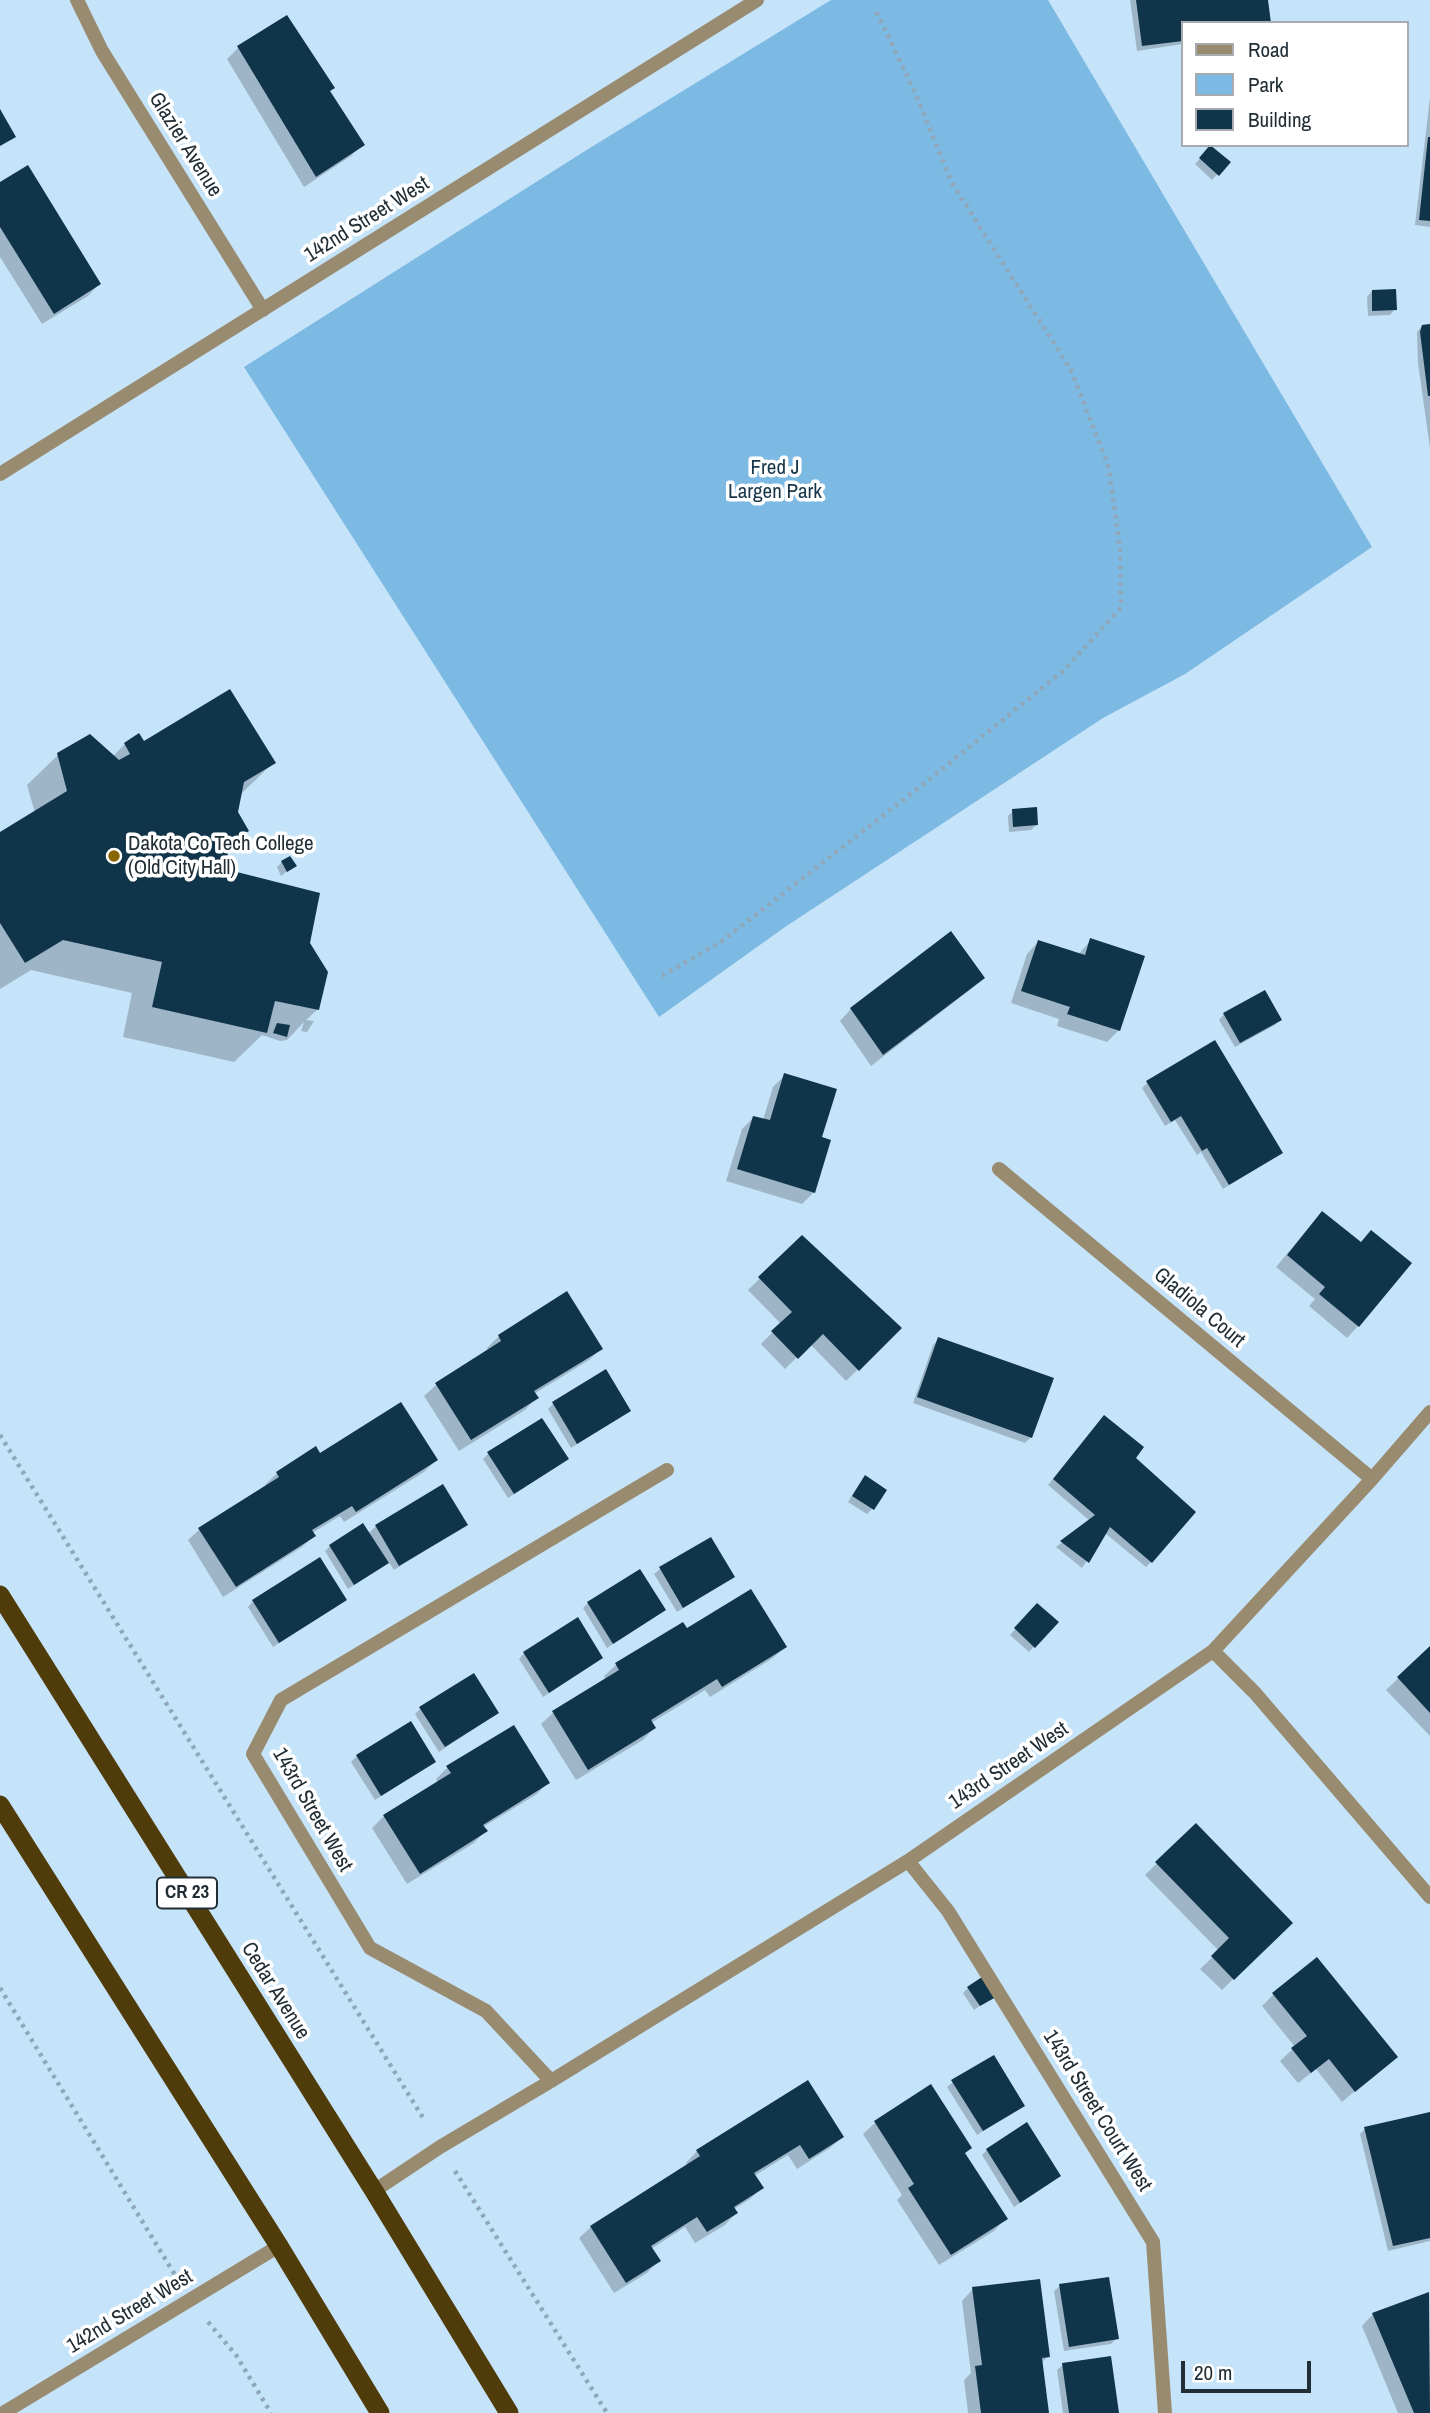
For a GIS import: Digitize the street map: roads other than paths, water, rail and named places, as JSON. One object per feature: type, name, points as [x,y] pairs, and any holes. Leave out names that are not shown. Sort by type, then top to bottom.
[{"type":"highway","name":"Cedar Avenue","points":[[0,1595],[374,2191],[509,2413]]},
{"type":"highway","points":[[0,1805],[279,2246],[380,2413]]},
{"type":"street","name":"Glazier Avenue","points":[[77,0],[102,51],[263,310]]},
{"type":"street","name":"142nd Street West","points":[[0,474],[757,0]]},
{"type":"street","name":"Gladiola Court","points":[[999,1169],[1372,1479]]},
{"type":"street","name":"143rd Street West","points":[[374,2191],[440,2147],[908,1861],[1213,1651],[1430,1412]]},
{"type":"street","name":"143rd Street West","points":[[551,2081],[486,2011],[370,1948],[253,1754],[281,1700],[667,1470]]},
{"type":"street","points":[[1213,1651],[1255,1693],[1430,1897]]},
{"type":"street","name":"143rd Street Court West","points":[[908,1861],[948,1911],[1153,2242],[1165,2413]]},
{"type":"street","name":"142nd Street West","points":[[3,2413],[279,2246]]},
{"type":"place","name":"Dakota Co Tech College (Old City Hall)","points":[[114,856]]},
{"type":"park label","name":"Fred J Largen Park","points":[[775,480]]}]
